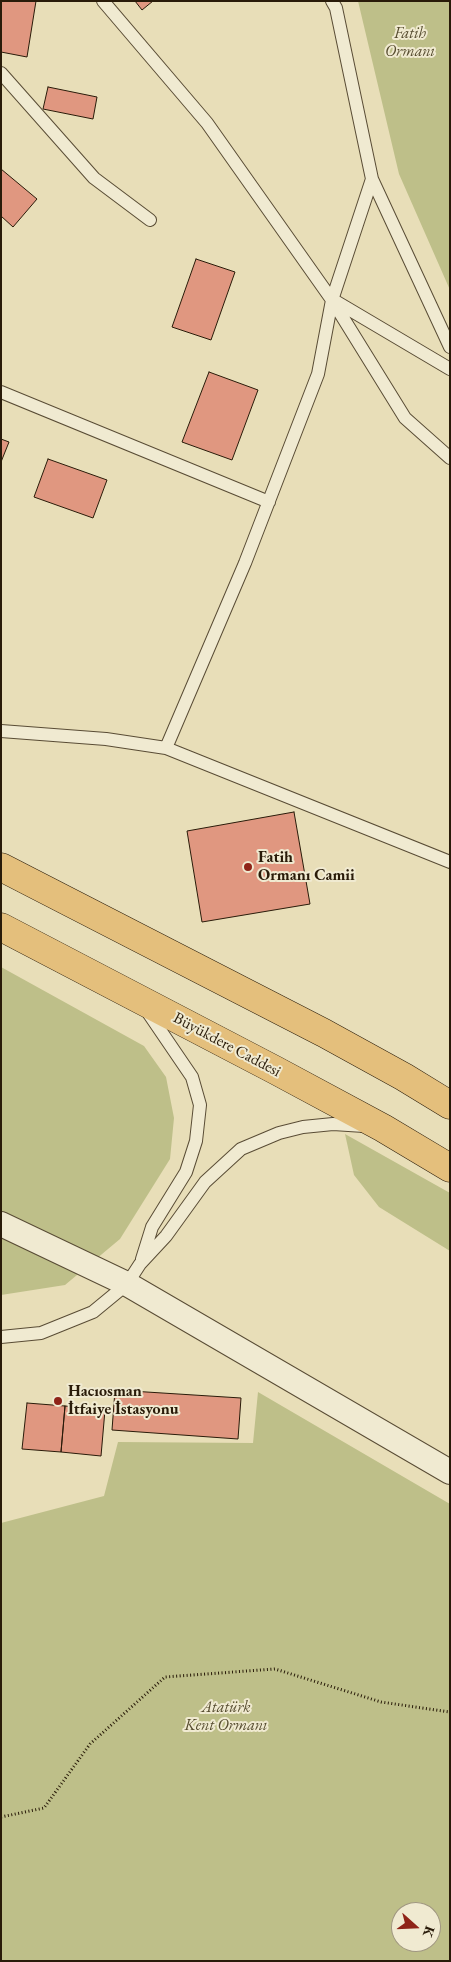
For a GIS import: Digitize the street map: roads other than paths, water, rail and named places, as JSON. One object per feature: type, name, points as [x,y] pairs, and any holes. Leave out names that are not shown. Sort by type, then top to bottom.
[{"type":"main road","points":[[1,867],[324,1033],[450,1104]]},
{"type":"main road","name":"Büyükdere Caddesi","points":[[1,927],[382,1128],[450,1168]]},
{"type":"street","points":[[1,1224],[127,1284],[450,1472]]},
{"type":"lane","points":[[102,1],[207,123],[332,300],[405,418],[450,458]]},
{"type":"lane","points":[[332,1],[336,8],[372,179],[450,347]]},
{"type":"lane","points":[[1,73],[94,178],[150,220]]},
{"type":"lane","points":[[166,748],[245,562],[318,374],[332,300],[372,179]]},
{"type":"lane","points":[[332,300],[450,370]]},
{"type":"lane","points":[[1,392],[269,502]]},
{"type":"lane","points":[[1,731],[106,739],[166,748],[450,862]]},
{"type":"lane","points":[[140,1000],[192,1077],[200,1105],[196,1141],[186,1172],[152,1227],[140,1264]]},
{"type":"lane","points":[[1,1337],[41,1333],[93,1312],[127,1284],[140,1264],[166,1236],[205,1182],[241,1149],[279,1133],[304,1127],[333,1124],[382,1128]]},
{"type":"place","name":"Fatih Ormanı Camii","points":[[248,867]]},
{"type":"place","name":"Hacıosman İtfaiye İstasyonu","points":[[58,1401]]},
{"type":"park label","name":"Fatih Ormanı","points":[[410,43]]},
{"type":"park label","name":"Atatürk Kent Ormanı","points":[[226,1717]]}]
